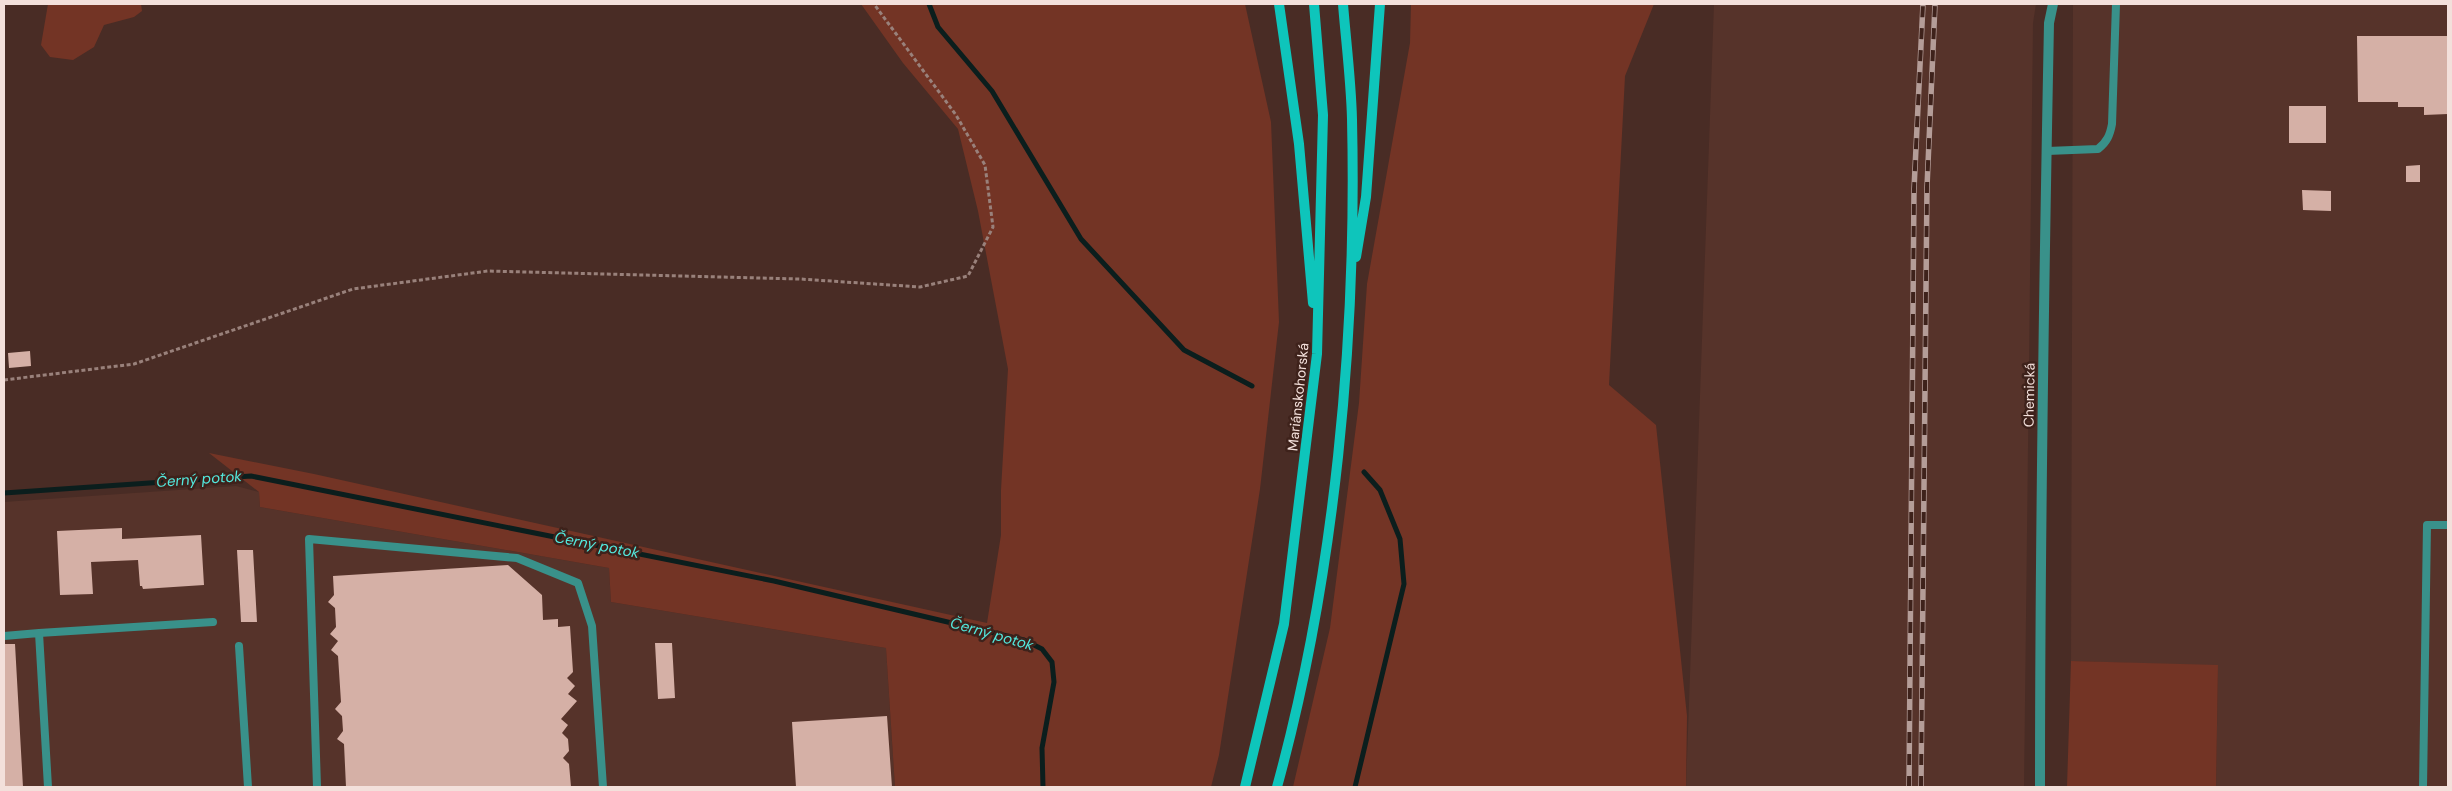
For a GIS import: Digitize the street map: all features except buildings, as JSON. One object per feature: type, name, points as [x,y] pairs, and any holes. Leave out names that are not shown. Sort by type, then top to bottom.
[{"type":"main road","points":[[1278,4],[1299,144],[1317,354]]},
{"type":"main road","name":"Mariánskohorská","points":[[1245,787],[1284,624],[1317,354],[1323,115],[1314,4]]},
{"type":"main road","points":[[1278,787],[1312,636],[1337,462],[1351,288],[1352,117],[1343,4]]},
{"type":"main road","points":[[1351,288],[1366,198],[1380,4]]},
{"type":"street","name":"Chemická","points":[[2040,787],[2040,566],[2047,151],[2050,23],[2053,4]]},
{"type":"lane","points":[[2047,151],[2098,149],[2110,135],[2116,4]]},
{"type":"lane","points":[[2423,787],[2427,525],[2448,525]]},
{"type":"lane","points":[[317,787],[309,539],[517,558],[578,583],[592,626],[603,787]]},
{"type":"lane","points":[[4,636],[213,622]]},
{"type":"lane","points":[[39,634],[48,787]]},
{"type":"lane","points":[[239,646],[248,787]]},
{"type":"path","points":[[4,380],[134,364],[352,288],[488,271],[800,279],[920,287],[968,276],[993,227],[985,165],[956,115],[874,4]]},
{"type":"shaded area","points":[[48,4],[141,4],[142,11],[134,17],[104,25],[94,47],[73,60],[50,57],[41,45]]},
{"type":"shaded area","points":[[861,4],[1245,4],[1271,122],[1279,322],[1260,489],[1219,755],[1211,787],[895,787],[886,648],[611,602],[609,568],[260,507],[259,492],[209,453],[314,474],[987,623],[1001,535],[1001,490],[1008,369],[978,211],[958,129],[903,63]]},
{"type":"shaded area","points":[[1411,4],[1654,4],[1625,76],[1609,385],[1656,425],[1687,716],[1686,787],[1293,787],[1330,628],[1359,403],[1367,284],[1410,43]]},
{"type":"shaded area","points":[[1714,4],[2036,4],[2033,23],[2024,787],[1686,787]]},
{"type":"shaded area","points":[[2073,4],[2448,4],[2448,787],[2216,787],[2218,666],[2071,661]]},
{"type":"shaded area","points":[[236,486],[259,492],[260,507],[609,568],[611,602],[886,648],[895,787],[4,787],[4,502]]},
{"type":"shaded area","points":[[2071,661],[2218,665],[2216,787],[2067,787]]},
{"type":"waterway","points":[[929,4],[938,27],[992,91],[1081,239],[1184,350],[1252,386]]},
{"type":"waterway","points":[[1355,787],[1404,584],[1400,539],[1380,490],[1364,472]]},
{"type":"waterway","name":"Černý potok","points":[[4,493],[251,476],[774,581],[1024,640],[1042,649],[1052,662],[1054,682],[1042,748],[1043,787]]},
{"type":"railway","points":[[1909,787],[1914,189],[1923,4]]},
{"type":"railway","points":[[1921,787],[1927,187],[1935,4]]}]
